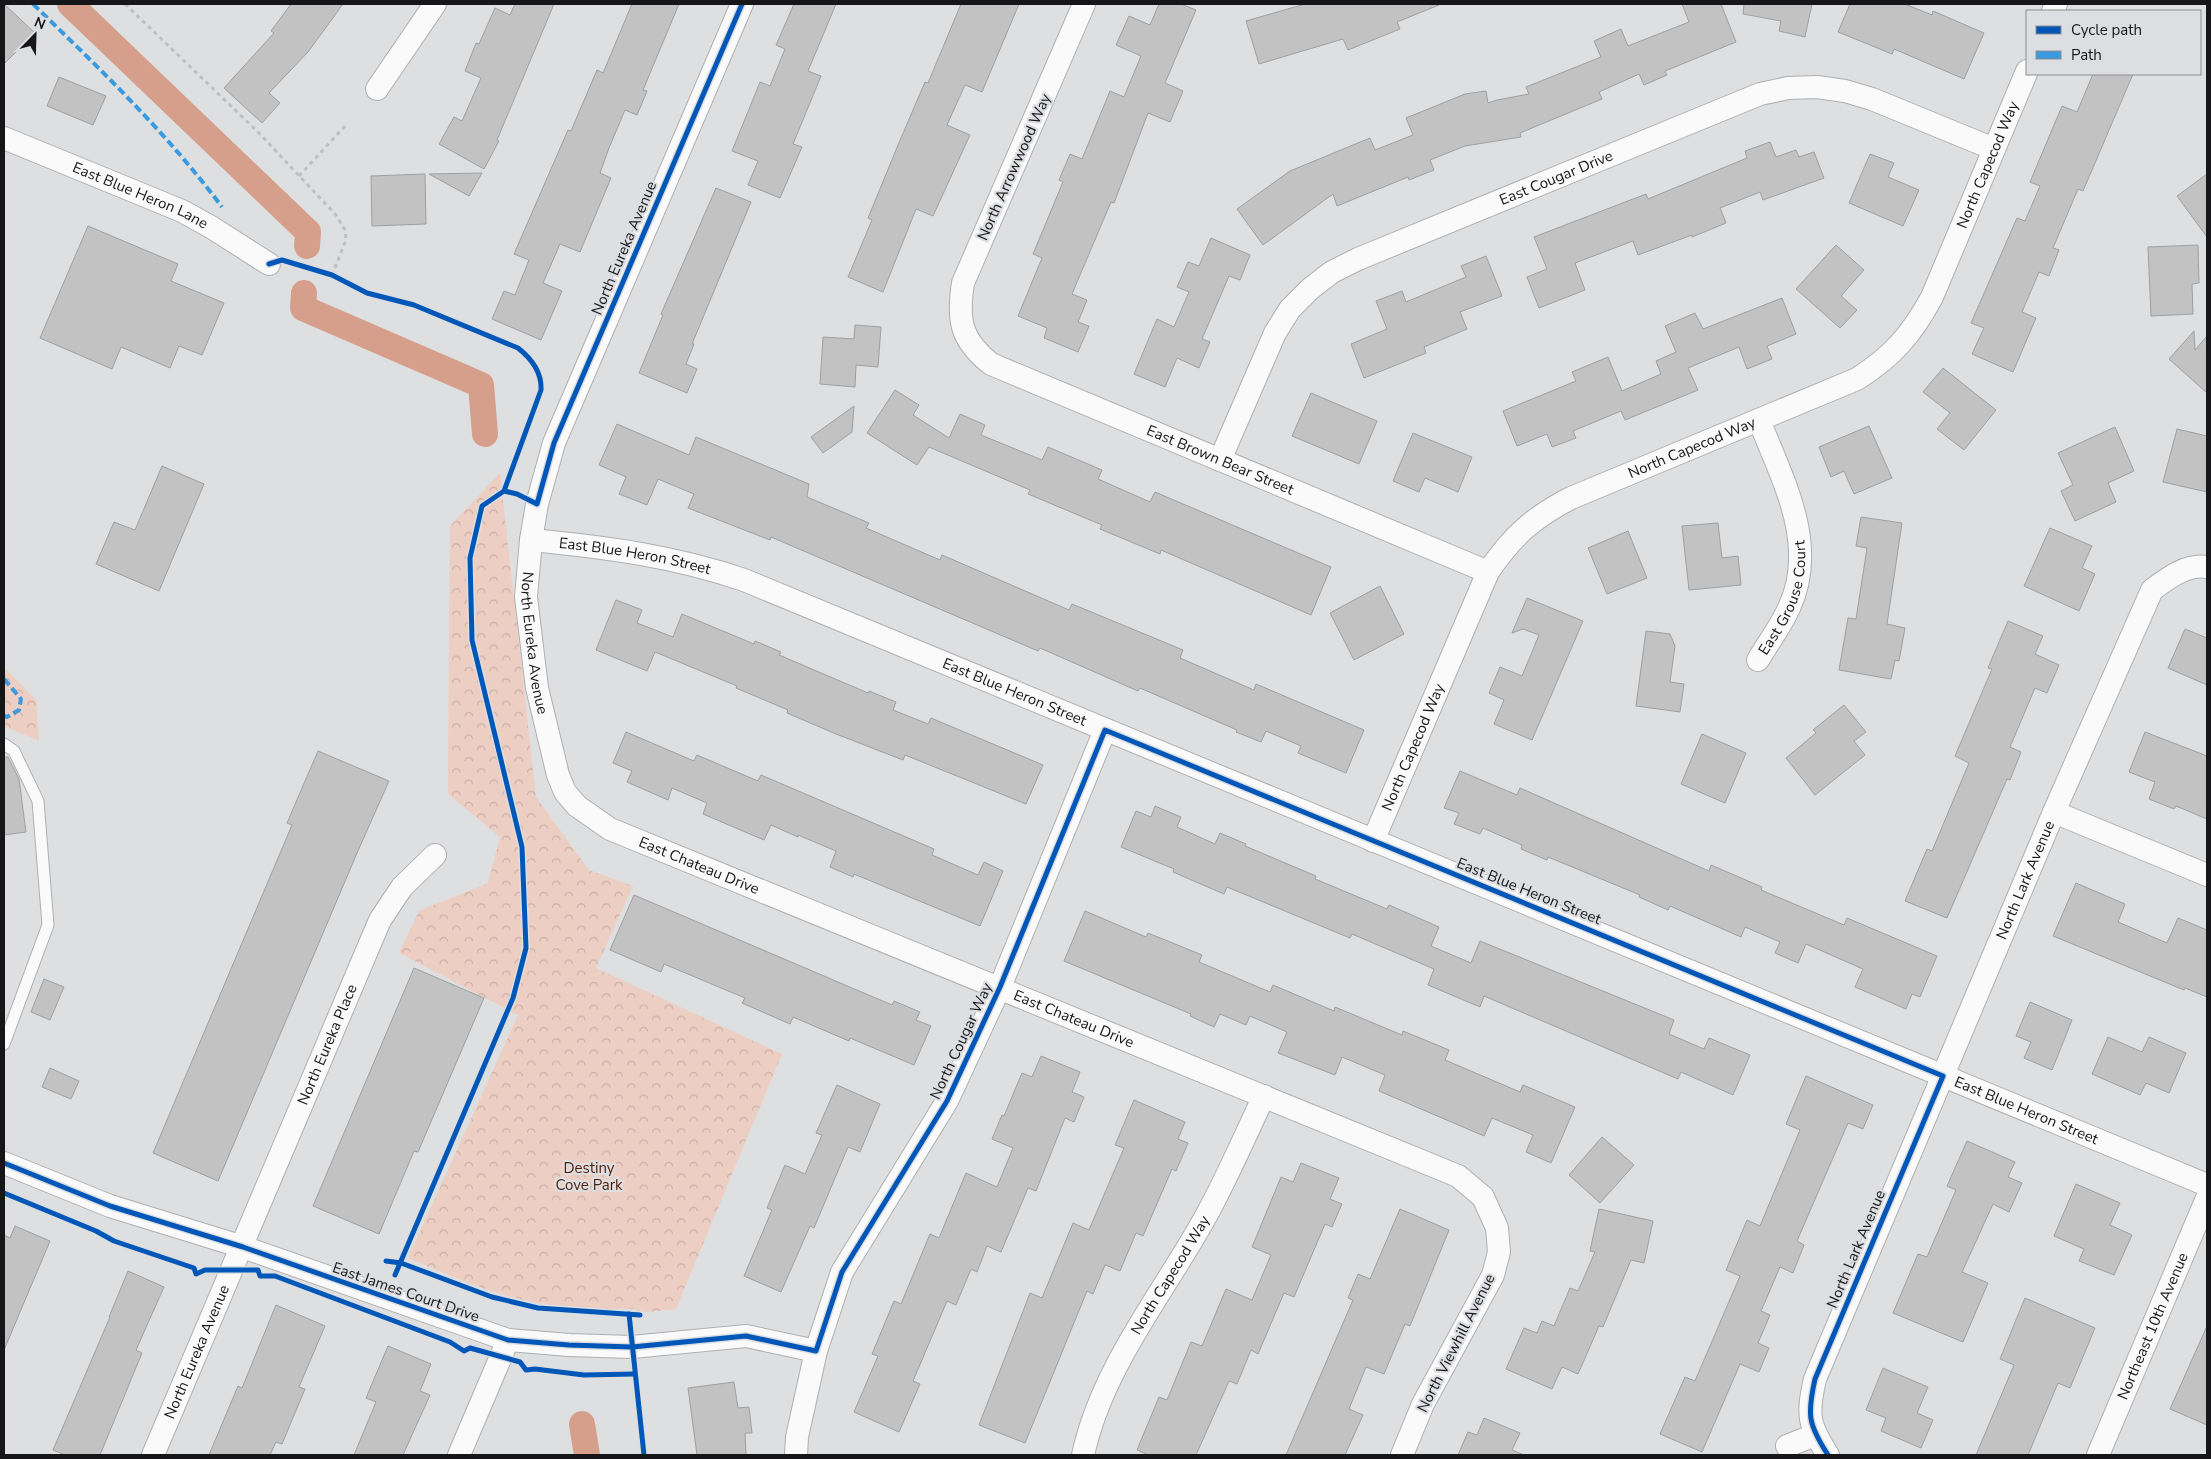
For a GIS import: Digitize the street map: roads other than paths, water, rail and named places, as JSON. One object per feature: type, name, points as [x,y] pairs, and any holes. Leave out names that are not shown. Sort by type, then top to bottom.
[{"type":"street","points":[[377,89],[435,4]]},
{"type":"street","name":"North Eureka Avenue","points":[[577,806],[565,792],[558,775],[537,688],[526,597],[531,540],[537,504],[554,443],[742,4]]},
{"type":"street","name":"North Arrowwood Way","points":[[965,333],[959,308],[963,283],[1084,4]]},
{"type":"street","name":"North Capecod Way","points":[[1373,841],[1488,572],[1504,548],[1524,528],[1546,511],[1571,498],[1857,379],[1880,364],[1901,344],[1918,322],[1932,297],[2026,74]]},
{"type":"street","name":"East Cougar Drive","points":[[1220,460],[1275,333],[1290,310],[1310,289],[1332,272],[1358,259],[1760,94],[1788,88],[1817,87],[1845,91],[1872,99],[1994,149]]},
{"type":"street","name":"East Blue Heron Lane","points":[[4,138],[182,211],[270,264]]},
{"type":"street","name":"East Brown Bear Street","points":[[965,333],[975,352],[991,364],[1488,572]]},
{"type":"street","name":"East Grouse Court","points":[[1758,420],[1790,496],[1798,523],[1801,551],[1798,580],[1790,607],[1758,660]]},
{"type":"street","name":"East Blue Heron Street","points":[[531,540],[666,557],[704,566],[744,580],[2207,1185]]},
{"type":"street","name":"North Lark Avenue","points":[[1815,1435],[1809,1406],[1815,1379],[2054,812],[2152,590],[2175,574],[2198,568]]},
{"type":"street","name":"North Cougar Way","points":[[796,1455],[797,1437],[816,1351],[842,1272],[948,1101],[1000,988],[1105,730]]},
{"type":"street","name":"East Chateau Drive","points":[[577,806],[610,829],[1458,1176],[1483,1197],[1498,1228]]},
{"type":"street","points":[[2054,812],[2207,875]]},
{"type":"street","name":"North Eureka Place","points":[[243,1248],[380,920],[402,887],[434,856]]},
{"type":"street","name":"North Capecod Way","points":[[1083,1455],[1089,1426],[1112,1373],[1207,1216],[1264,1096]]},
{"type":"street","name":"East James Court Drive","points":[[4,1163],[110,1206],[243,1248],[508,1340],[632,1347],[746,1336],[816,1351]]},
{"type":"street","name":"Northeast 10th Avenue","points":[[2098,1455],[2207,1198]]},
{"type":"street","name":"North Viewhill Avenue","points":[[1402,1455],[1423,1404],[1493,1275],[1499,1252],[1498,1228]]},
{"type":"street","name":"North Eureka Avenue","points":[[154,1455],[243,1248]]},
{"type":"street","points":[[459,1455],[508,1340]]},
{"type":"street","points":[[1786,1446],[1815,1435],[1828,1455]]},
{"type":"lane","points":[[4,744],[14,751],[38,801],[48,925],[4,1044]]},
{"type":"waterway","points":[[70,4],[308,232],[307,246]]},
{"type":"waterway","points":[[304,293],[303,308],[481,385],[485,434]]},
{"type":"waterway","points":[[582,1424],[587,1455]]},
{"type":"park label","name":"Destiny Cove Park","points":[[589,1176]]}]
